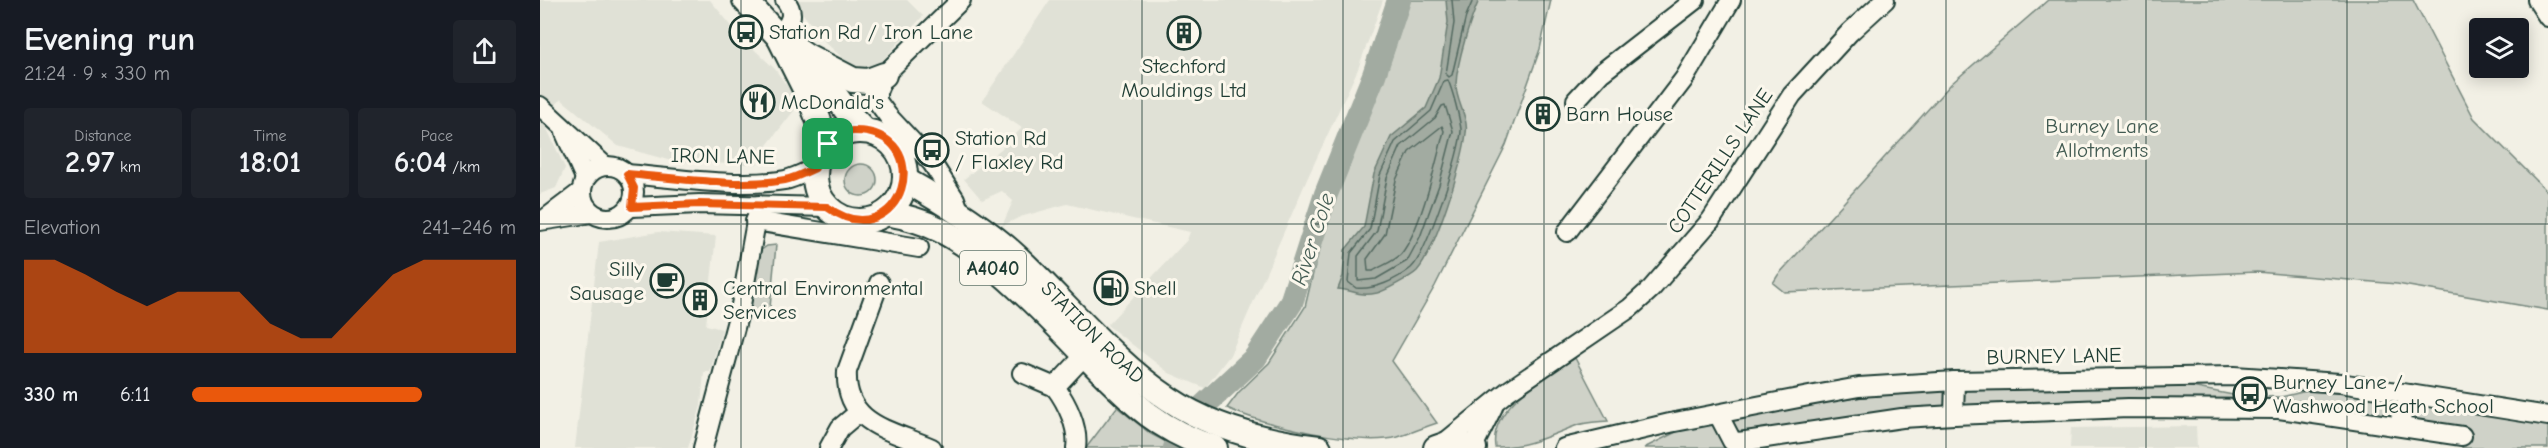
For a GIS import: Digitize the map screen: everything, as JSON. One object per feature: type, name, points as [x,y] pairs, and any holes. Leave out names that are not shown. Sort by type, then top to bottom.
[{"type":"main road","points":[[746,0],[779,36],[807,56],[853,80],[868,81],[884,75]]},
{"type":"main road","points":[[779,36],[811,101],[828,144]]},
{"type":"main road","points":[[807,56],[849,114],[865,131]]},
{"type":"main road","points":[[852,131],[865,131],[882,136],[895,148],[903,163],[904,180],[902,193],[886,213],[871,219],[855,220],[840,216],[827,207],[817,189],[815,168],[828,144],[852,131]]},
{"type":"main road","name":"A4040","points":[[904,180],[958,206]]},
{"type":"main road","name":"STATION ROAD","points":[[958,206],[1014,254],[1107,347],[1170,400],[1213,422],[1260,436],[1319,448]]},
{"type":"main road","name":"A4040","points":[[886,213],[938,228],[975,252],[1026,297],[1085,355]]},
{"type":"main road","name":"STATION ROAD","points":[[1085,355],[1137,408],[1209,446]]},
{"type":"main road","points":[[1436,447],[1453,442],[1473,448]]},
{"type":"street","points":[[779,36],[792,16],[791,8],[785,0]]},
{"type":"street","points":[[884,75],[961,0]]},
{"type":"street","points":[[1576,100],[1601,73],[1695,0]]},
{"type":"street","points":[[1567,232],[1684,79],[1731,0]]},
{"type":"street","name":"COTTERILLS LANE","points":[[1436,447],[1497,400],[1630,308],[1651,289],[1711,220],[1792,95],[1850,32],[1885,0]]},
{"type":"street","points":[[2537,0],[2548,17]]},
{"type":"street","name":"STATION ROAD","points":[[884,75],[877,92],[877,101],[932,163],[958,206]]},
{"type":"street","points":[[540,106],[564,131],[578,140],[604,165]]},
{"type":"street","points":[[564,131],[583,184],[584,203],[592,213],[603,218],[614,218],[624,214],[632,207],[664,204],[757,213],[901,241],[919,248]]},
{"type":"street","points":[[542,221],[583,184],[593,169],[604,165],[620,168],[627,174],[634,188],[632,207]]},
{"type":"street","name":"IRON LANE","points":[[627,174],[767,182],[788,179],[815,168]]},
{"type":"street","points":[[757,213],[827,207]]},
{"type":"street","points":[[542,221],[592,213]]},
{"type":"street","points":[[703,448],[741,305],[757,213]]},
{"type":"street","points":[[879,284],[847,371],[846,385],[850,401],[864,419],[932,448]]},
{"type":"street","points":[[1055,387],[1085,355]]},
{"type":"street","points":[[1022,373],[1055,387],[1065,403],[1074,426],[1076,448]]},
{"type":"street","name":"BURNEY LANE","points":[[1564,448],[1670,423],[1858,387],[1955,381],[2234,376],[2340,383],[2548,416]]},
{"type":"street","points":[[2125,377],[2128,408]]},
{"type":"street","points":[[1954,415],[1955,381]]},
{"type":"street","points":[[2398,426],[2410,394]]},
{"type":"street","name":"COTTERILLS LANE","points":[[1473,448],[1497,400]]},
{"type":"street","points":[[1718,414],[1732,441],[1739,442],[1902,418],[2128,408],[2279,409],[2463,436]]},
{"type":"street","points":[[830,448],[840,428],[859,412]]},
{"type":"shaded area","points":[[540,0],[710,0],[740,36],[775,69],[794,96],[797,107],[760,154],[757,164],[728,164],[668,160],[618,146],[561,99],[543,120],[565,168],[556,188],[540,194]]},
{"type":"shaded area","points":[[792,0],[907,0],[923,16],[869,75],[859,73],[825,42]]},
{"type":"shaded area","points":[[1050,0],[1383,0],[1358,69],[1230,355],[1205,388],[1169,373],[1107,325],[1187,240],[1190,232],[1067,204],[1020,217],[1002,226],[1013,201],[1002,191],[982,200],[964,179],[1001,149],[1022,128],[982,101]]},
{"type":"shaded area","points":[[658,232],[716,236],[706,325],[722,329],[710,372],[704,372],[701,406],[688,448],[575,448],[599,242]]},
{"type":"shaded area","points":[[2196,426],[2197,448],[2070,448],[2071,428]]},
{"type":"green space","points":[[1410,0],[1551,0],[1540,49],[1506,145],[1435,286],[1392,361],[1437,423],[1398,437],[1360,439],[1311,433],[1243,415],[1227,408],[1239,392],[1269,363],[1305,307],[1326,219],[1345,164],[1391,58]]},
{"type":"green space","name":"Burney Lane Allotments","points":[[2048,0],[2413,0],[2474,118],[2548,192],[2548,310],[2397,284],[2257,272],[1784,292],[1773,283],[1951,84]]},
{"type":"green space","points":[[861,164],[873,168],[877,180],[873,192],[861,196],[849,192],[845,180],[849,168]]},
{"type":"green space","points":[[776,245],[769,318],[749,315],[760,251],[767,246]]},
{"type":"green space","points":[[1575,358],[1608,421],[1579,425],[1517,446],[1495,447],[1496,432],[1501,418],[1510,406],[1535,384]]},
{"type":"green space","points":[[2186,386],[2233,395],[2281,397],[2311,390],[2392,399],[2548,425],[2548,448],[2462,448],[2467,432],[2309,408],[1928,408],[1730,448],[1644,448],[1678,431],[1782,408],[1885,394],[1941,390]]},
{"type":"green space","points":[[1117,407],[1151,434],[1178,448],[1086,448]]},
{"type":"water","points":[[1446,0],[1479,0],[1464,41],[1456,84],[1466,127],[1464,146],[1440,226],[1424,260],[1417,271],[1410,276],[1377,293],[1361,294],[1338,289],[1343,276],[1345,250],[1364,227],[1374,174],[1391,137],[1426,108],[1439,78],[1448,22]]},
{"type":"waterway","name":"River Cole","points":[[1175,448],[1185,423],[1255,358],[1291,303],[1326,194],[1374,75],[1399,0]]},
{"type":"place","name":"Station Rd / Iron Lane","points":[[746,32]]},
{"type":"place","name":"Stechford Mouldings Ltd","points":[[1184,33]]},
{"type":"place","name":"McDonald's","points":[[758,102]]},
{"type":"place","name":"Barn House","points":[[1543,114]]},
{"type":"place","name":"Station Rd / Flaxley Rd","points":[[932,150]]},
{"type":"place","name":"Silly Sausage","points":[[667,281]]},
{"type":"place","name":"Shell","points":[[1111,288]]},
{"type":"place","name":"Central Environmental Services","points":[[700,300]]},
{"type":"place","name":"Burney Lane / Washwood Heath School","points":[[2250,394]]},
{"type":"route","points":[[852,131],[865,131],[882,136],[895,148],[903,163],[904,180],[902,193],[886,213],[871,219],[855,220],[840,216],[827,207],[664,204],[632,207],[634,188],[627,174],[723,181],[767,182],[788,179],[815,168],[828,144],[852,131]]}]
